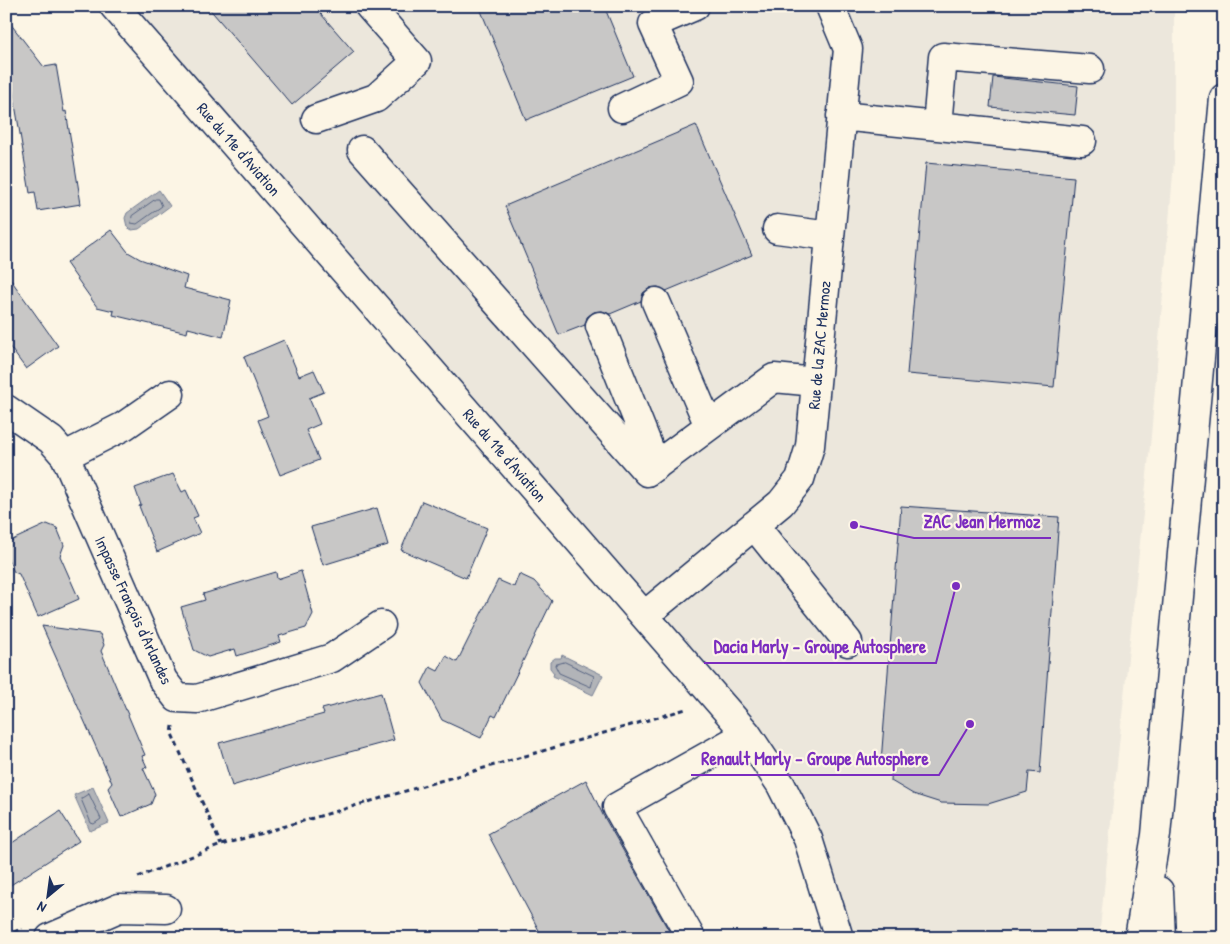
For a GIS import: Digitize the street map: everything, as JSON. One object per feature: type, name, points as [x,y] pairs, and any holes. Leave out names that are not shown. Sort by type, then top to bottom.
[{"type":"street","name":"Rue du 11e d'Aviation","points":[[114,6],[747,734],[781,785],[808,839],[839,938]]},
{"type":"street","points":[[316,119],[376,98],[417,61],[369,6]]},
{"type":"street","points":[[622,108],[679,81],[649,15],[695,6]]},
{"type":"street","name":"Rue de la ZAC Mermoz","points":[[645,615],[781,503],[800,479],[810,446],[848,49],[830,6]]},
{"type":"street","points":[[937,126],[943,57],[1090,69]]},
{"type":"street","points":[[1139,938],[1156,834],[1224,98]]},
{"type":"street","points":[[841,116],[1082,141]]},
{"type":"street","points":[[362,150],[647,472],[774,378],[816,382]]},
{"type":"street","points":[[777,229],[830,236]]},
{"type":"street","points":[[656,302],[709,426]]},
{"type":"street","points":[[600,326],[656,466]]},
{"type":"street","points":[[65,456],[124,426],[170,394]]},
{"type":"street","name":"Impasse François d'Arlandes","points":[[6,409],[51,440],[65,456],[163,680],[178,698],[197,699],[332,658],[381,625]]},
{"type":"street","points":[[754,525],[848,642]]},
{"type":"street","points":[[691,938],[617,807],[747,734]]},
{"type":"street","points":[[1156,834],[1162,938]]},
{"type":"street","points":[[40,931],[119,908],[166,909]]},
{"type":"path","points":[[131,879],[221,845],[690,708],[710,692]]},
{"type":"path","points":[[172,734],[221,845]]},
{"type":"path","points":[[6,937],[40,931]]},
{"type":"shaded area","points":[[114,6],[1174,6],[1174,162],[1151,436],[1099,938],[839,938],[781,785]]},
{"type":"water","points":[[159,190],[170,206],[139,229],[132,230],[127,227],[125,218],[127,213]]},
{"type":"water","points":[[562,655],[603,675],[593,695],[553,676],[554,673],[550,668],[550,662],[555,658],[561,658]]},
{"type":"water","points":[[93,787],[109,823],[90,831],[74,795]]},
{"type":"building","points":[[207,6],[314,6],[354,52],[292,105]]},
{"type":"building","points":[[479,6],[604,6],[633,76],[526,120]]},
{"type":"building","points":[[6,18],[44,67],[56,65],[64,112],[66,111],[81,204],[38,211],[35,192],[30,193],[6,51]]},
{"type":"building","points":[[993,77],[1078,86],[1075,115],[990,107]]},
{"type":"building","points":[[696,125],[752,255],[666,291],[658,287],[650,288],[643,293],[641,301],[610,314],[602,311],[594,312],[587,317],[585,325],[559,335],[505,206]]},
{"type":"building","points":[[926,163],[1074,177],[1054,387],[907,374]]},
{"type":"building","points":[[111,230],[128,252],[140,259],[187,276],[184,288],[231,300],[223,337],[188,328],[187,333],[113,315],[114,311],[97,307],[66,263]]},
{"type":"building","points":[[6,273],[58,346],[26,369],[6,342]]},
{"type":"building","points":[[284,340],[299,376],[314,370],[324,392],[309,398],[320,424],[306,430],[319,460],[280,475],[258,420],[268,416],[244,357]]},
{"type":"building","points":[[173,474],[182,492],[186,490],[198,516],[193,518],[200,533],[157,552],[139,506],[141,505],[135,488]]},
{"type":"building","points":[[422,501],[487,528],[466,578],[401,550]]},
{"type":"building","points":[[901,506],[1059,517],[1040,773],[1029,772],[1027,792],[988,804],[941,803],[913,794],[891,781],[892,762],[881,762]]},
{"type":"building","points":[[377,508],[388,545],[323,565],[311,527]]},
{"type":"building","points":[[47,524],[57,528],[64,545],[60,556],[79,599],[38,617],[19,574],[14,572],[6,554],[6,543]]},
{"type":"building","points":[[301,571],[313,614],[306,628],[279,636],[281,642],[237,656],[235,649],[208,657],[194,650],[181,607],[205,600],[203,594],[276,572],[277,579]]},
{"type":"building","points":[[519,574],[534,581],[552,601],[496,717],[492,715],[481,738],[442,720],[422,683],[430,667],[438,671],[446,656],[457,662],[498,580],[514,587]]},
{"type":"building","points":[[42,626],[100,634],[104,645],[101,651],[145,755],[142,756],[147,767],[143,768],[155,794],[151,804],[121,817],[108,788],[112,783]]},
{"type":"building","points":[[381,693],[394,740],[232,786],[219,743],[324,714],[322,709]]},
{"type":"building","points":[[586,780],[603,815],[673,938],[543,938],[488,834]]},
{"type":"building","points":[[60,811],[79,841],[6,888],[6,847]]},
{"type":"place","name":"ZAC Jean Mermoz","points":[[854,525]]},
{"type":"place","name":"Dacia Marly - Groupe Autosphere","points":[[956,586]]},
{"type":"place","name":"Renault Marly - Groupe Autosphere","points":[[970,724]]}]
